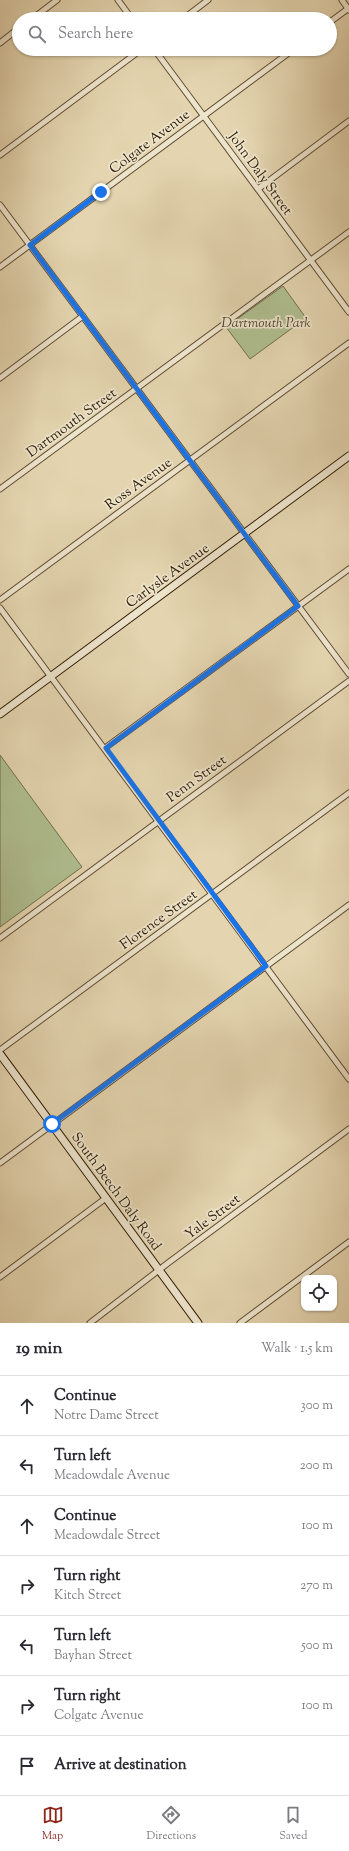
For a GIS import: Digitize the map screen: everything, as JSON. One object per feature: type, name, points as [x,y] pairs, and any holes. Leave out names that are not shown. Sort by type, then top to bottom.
[{"type":"street","points":[[41,12],[57,0]]},
{"type":"street","points":[[118,0],[127,12]]},
{"type":"street","points":[[192,12],[208,0]]},
{"type":"street","points":[[337,17],[349,9],[342,0]]},
{"type":"street","points":[[0,42],[12,33]]},
{"type":"street","points":[[0,155],[133,56]]},
{"type":"street","name":"John Daly Street","points":[[159,56],[349,312]]},
{"type":"street","name":"Colgate Avenue","points":[[0,267],[285,56]]},
{"type":"street","points":[[258,189],[349,121]]},
{"type":"street","points":[[0,205],[349,674]]},
{"type":"street","name":"Dartmouth Street","points":[[0,489],[349,232]]},
{"type":"street","points":[[0,378],[83,316]]},
{"type":"street","name":"Ross Avenue","points":[[0,600],[349,343]]},
{"type":"street","name":"Carlysle Avenue","points":[[0,714],[349,456]]},
{"type":"street","points":[[106,748],[349,569]]},
{"type":"street","points":[[0,608],[106,748],[349,1079]]},
{"type":"street","name":"Penn Street","points":[[0,938],[349,681]]},
{"type":"street","name":"Florence Street","points":[[0,1050],[349,793]]},
{"type":"street","points":[[0,1163],[349,905]]},
{"type":"street","name":"South Beech Daly Road","points":[[0,1054],[198,1323]]},
{"type":"street","name":"Yale Street","points":[[90,1323],[349,1129]]},
{"type":"street","points":[[0,1277],[106,1198]]},
{"type":"street","points":[[240,1323],[349,1242]]},
{"type":"green space","name":"Dartmouth Park","points":[[283,286],[306,318],[250,359],[226,327]]},
{"type":"green space","points":[[0,755],[82,867],[0,927]]},
{"type":"route","points":[[52,1124],[266,966],[106,748],[298,606],[30,245],[101,192]]}]
